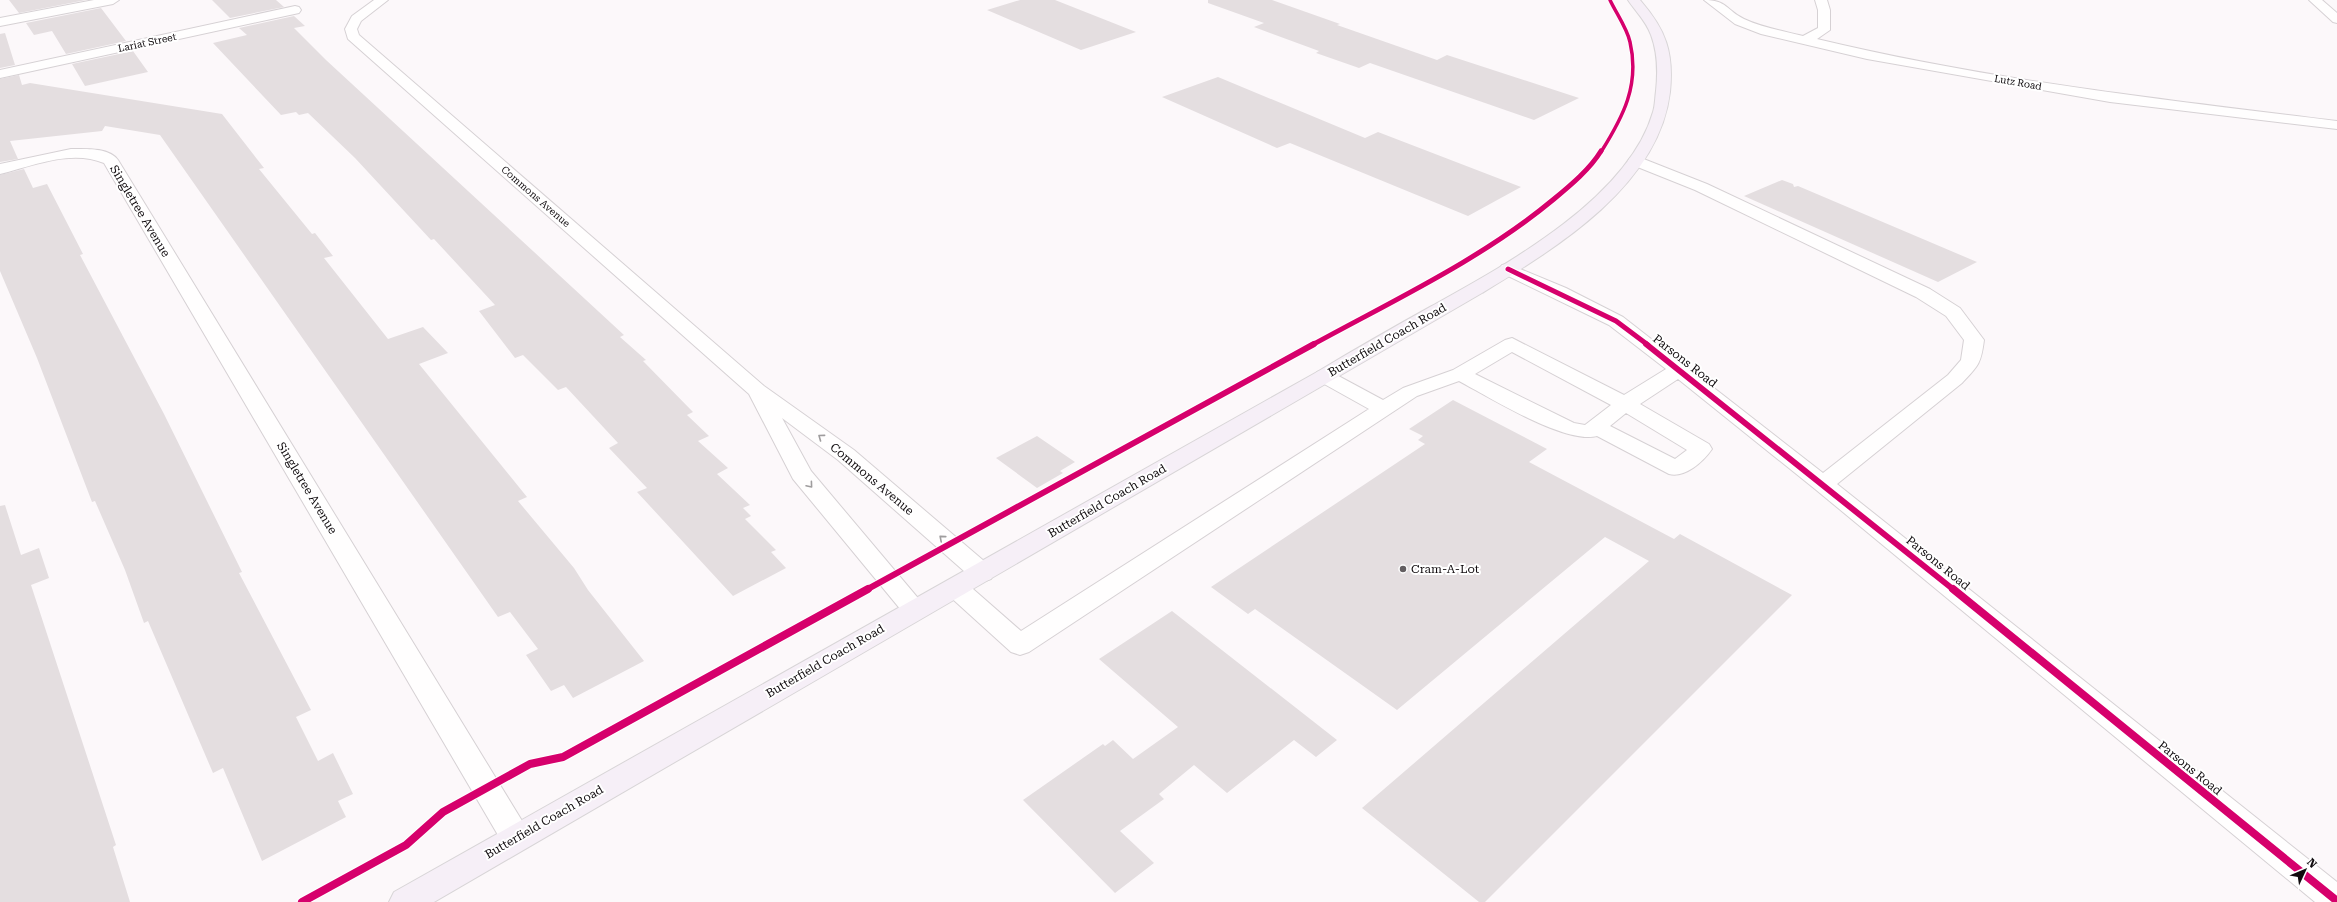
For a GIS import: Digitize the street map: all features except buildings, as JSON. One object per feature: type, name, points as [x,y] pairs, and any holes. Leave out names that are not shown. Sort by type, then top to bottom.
[{"type":"main road","name":"Butterfield Coach Road","points":[[405,902],[956,588],[1324,376],[1508,269],[1551,242],[1583,216],[1627,174],[1636,161],[1660,113],[1666,88],[1664,55],[1653,24],[1634,0]]},
{"type":"street","points":[[0,22],[113,0]]},
{"type":"street","name":"Commons Avenue","points":[[382,0],[356,19],[350,29],[353,36],[757,390],[846,455],[982,573]]},
{"type":"street","name":"Lutz Road","points":[[1710,0],[1739,21],[1804,40],[1960,72],[2110,98],[2337,125]]},
{"type":"street","points":[[1804,40],[1824,30],[1824,10],[1821,0]]},
{"type":"street","points":[[2314,0],[2337,19]]},
{"type":"street","name":"Lariat Street","points":[[0,74],[295,10]]},
{"type":"street","name":"Singletree Avenue","points":[[0,169],[60,156],[86,153],[101,155],[110,160],[516,838]]},
{"type":"street","points":[[1636,161],[1702,187],[1923,293],[1953,312],[1974,340],[1971,361],[1955,379],[1823,484]]},
{"type":"street","name":"Parsons Road","points":[[1508,269],[1559,292],[1616,321],[1823,484],[2337,901]]},
{"type":"street","points":[[956,588],[1020,645],[1410,392],[1460,374],[1512,344],[1625,404],[1701,449],[1677,469],[1596,427]]},
{"type":"street","points":[[1460,374],[1568,429],[1589,432],[1625,404],[1679,370]]},
{"type":"street","points":[[1324,376],[1384,409]]},
{"type":"street","name":"Commons Avenue","points":[[757,390],[801,474],[915,610]]},
{"type":"cycle path","points":[[302,902],[406,845],[443,812],[530,764],[546,759],[563,757],[1465,261],[1499,240],[1535,215],[1569,186],[1599,154],[1622,119],[1633,81],[1630,41],[1610,0]]},
{"type":"cycle path","points":[[1508,269],[1559,292],[1616,321],[1823,484],[2337,901]]},
{"type":"place","name":"Cram-A-Lot","points":[[1403,569]]}]
